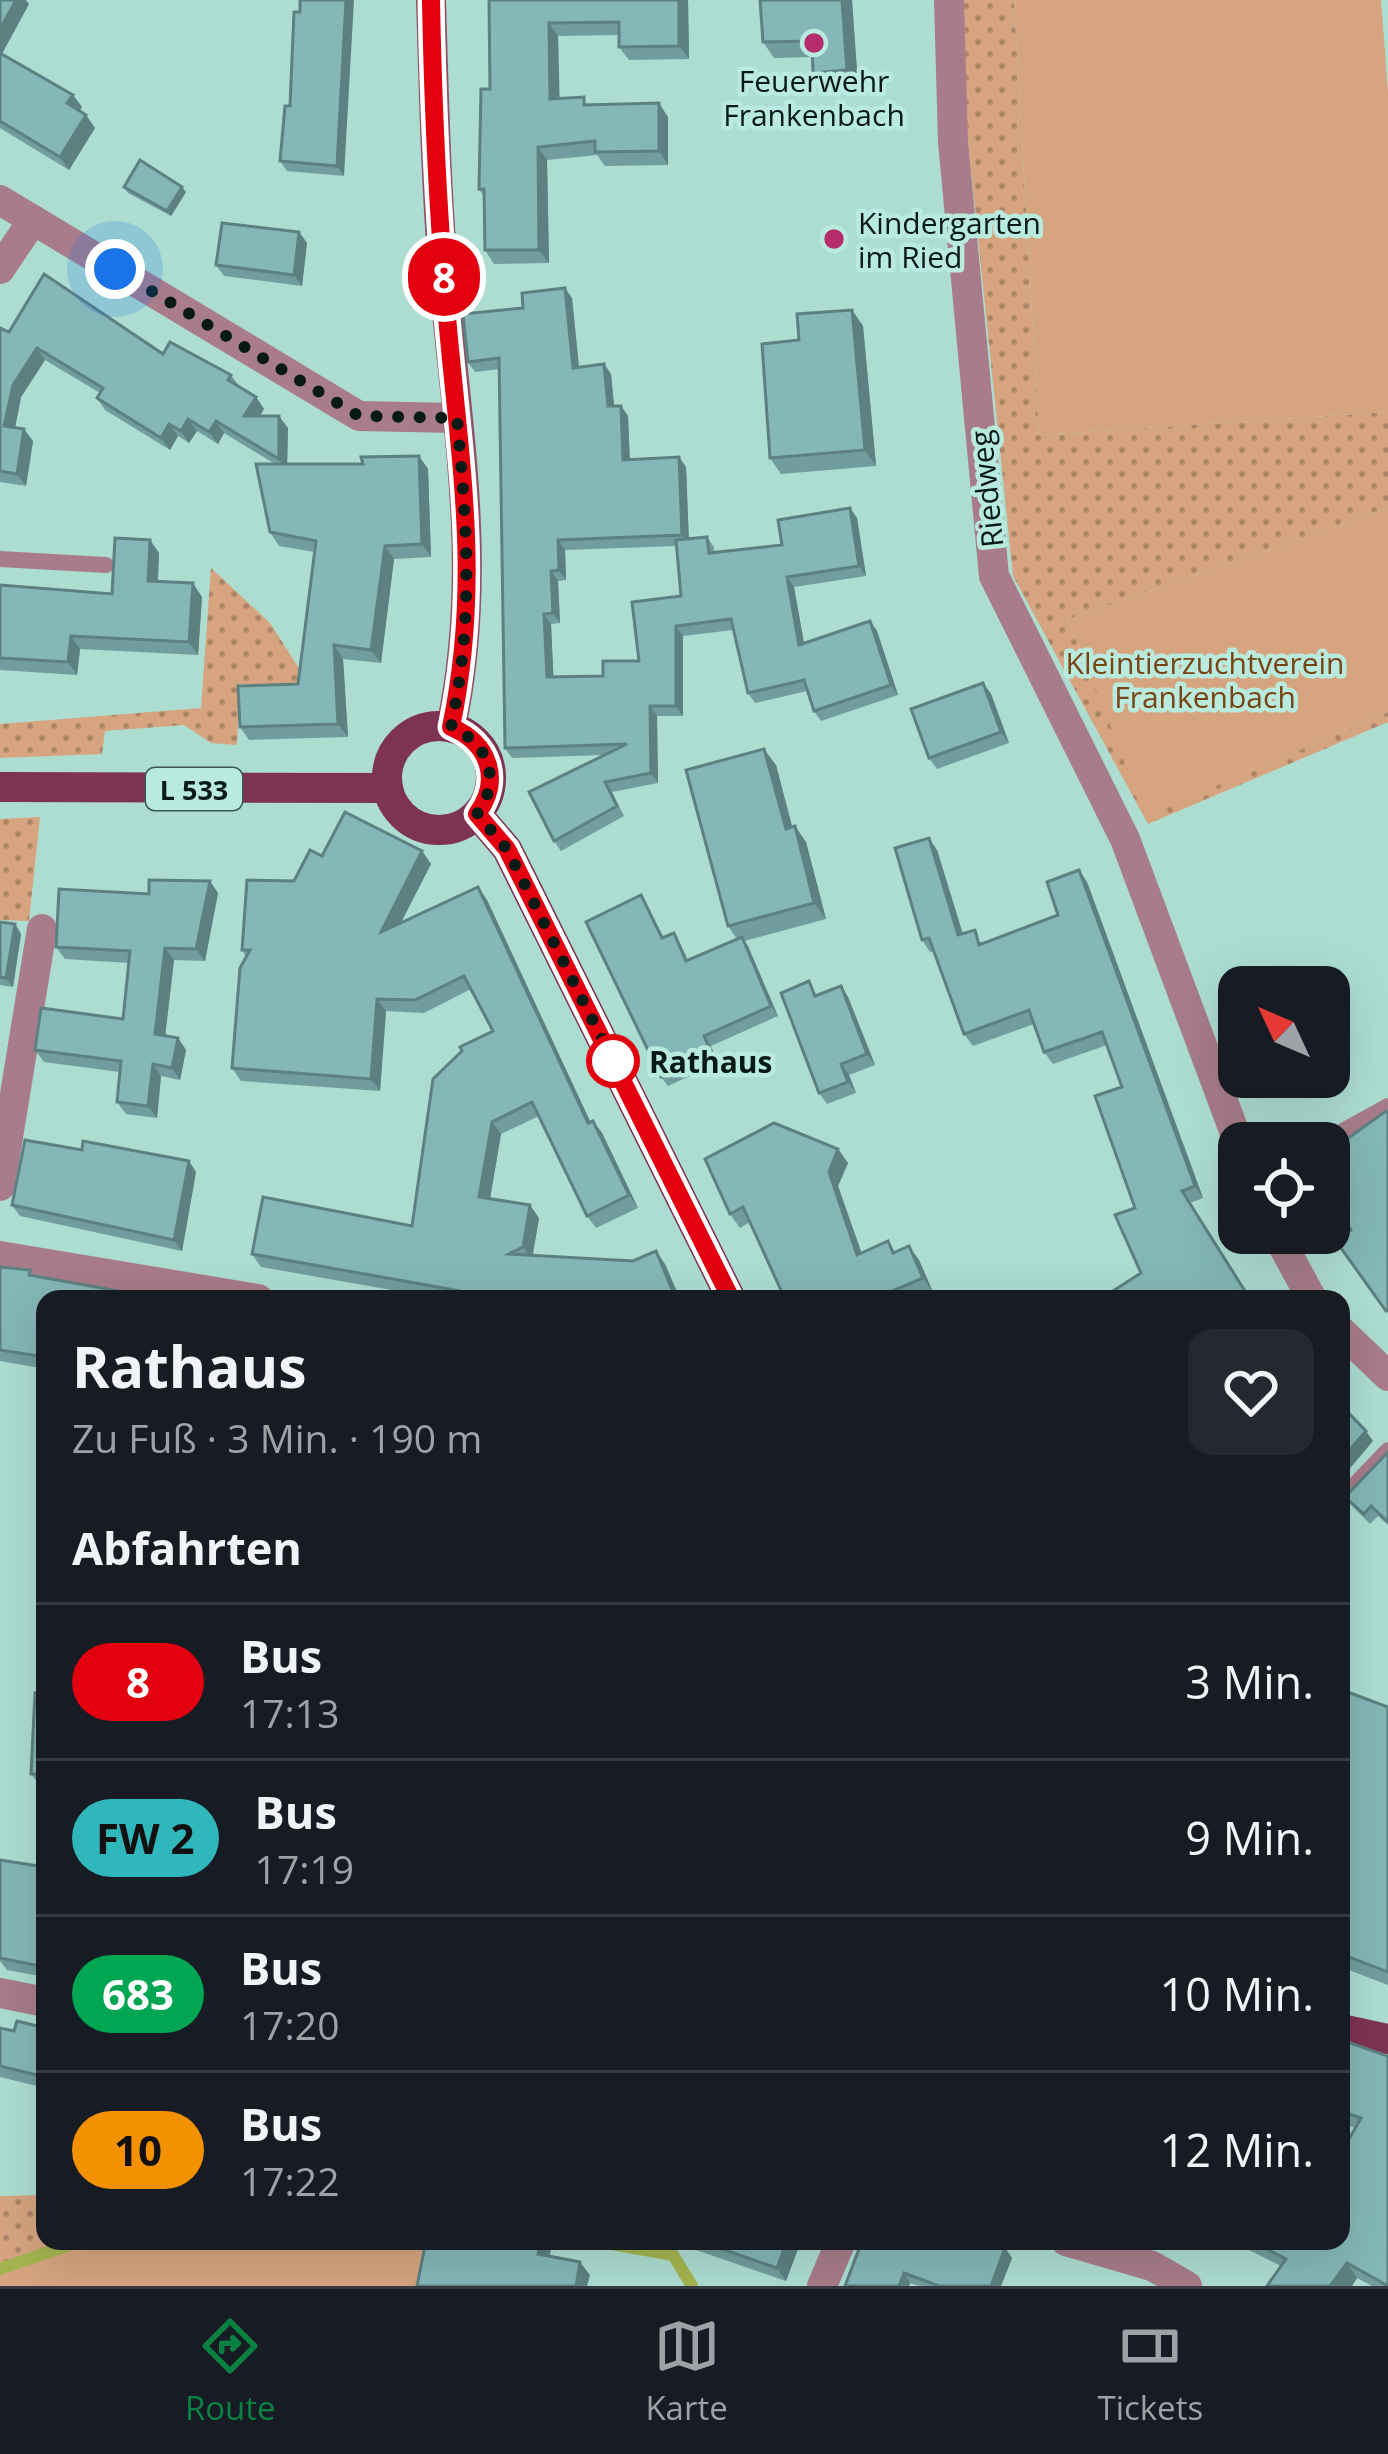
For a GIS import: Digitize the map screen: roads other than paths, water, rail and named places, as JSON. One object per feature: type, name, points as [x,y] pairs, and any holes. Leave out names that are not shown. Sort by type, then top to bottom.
[{"type":"main road","points":[[431,0],[436,191],[471,572],[463,672],[451,727]]},
{"type":"main road","points":[[451,727],[477,742],[488,761],[490,788],[477,814],[451,830],[417,826],[395,808],[387,770],[404,739],[418,730],[451,727]]},
{"type":"main road","name":"L 533","points":[[0,788],[388,788]]},
{"type":"main road","points":[[477,814],[507,849],[727,1290]]},
{"type":"main road","points":[[1350,2031],[1388,2039]]},
{"type":"street","name":"Riedweg","points":[[949,0],[953,142],[994,576],[1125,839],[1231,1122]]},
{"type":"street","points":[[0,200],[359,416],[457,418]]},
{"type":"street","points":[[0,269],[33,220]]},
{"type":"street","points":[[0,1186],[42,929]]},
{"type":"street","points":[[1287,1254],[1307,1290]]},
{"type":"street","points":[[0,1256],[204,1290]]},
{"type":"street","points":[[1350,1340],[1388,1376]]},
{"type":"street","points":[[0,1993],[36,2000]]},
{"type":"street","points":[[822,2286],[837,2250]]},
{"type":"street","points":[[1097,2250],[1152,2266],[1187,2286]]},
{"type":"lane","points":[[0,559],[106,565]]},
{"type":"lane","points":[[1350,1127],[1388,1106]]},
{"type":"lane","points":[[1350,1490],[1388,1450]]},
{"type":"waterway","points":[[0,2269],[55,2250]]},
{"type":"waterway","points":[[645,2250],[673,2255],[692,2286]]},
{"type":"place","name":"Feuerwehr Frankenbach","points":[[814,43]]},
{"type":"place","name":"Kindergarten im Ried","points":[[834,239]]},
{"type":"place","name":"Rathaus","points":[[613,1061]]},
{"type":"park label","name":"Kleintierzuchtverein Frankenbach","points":[[1205,679]]}]
